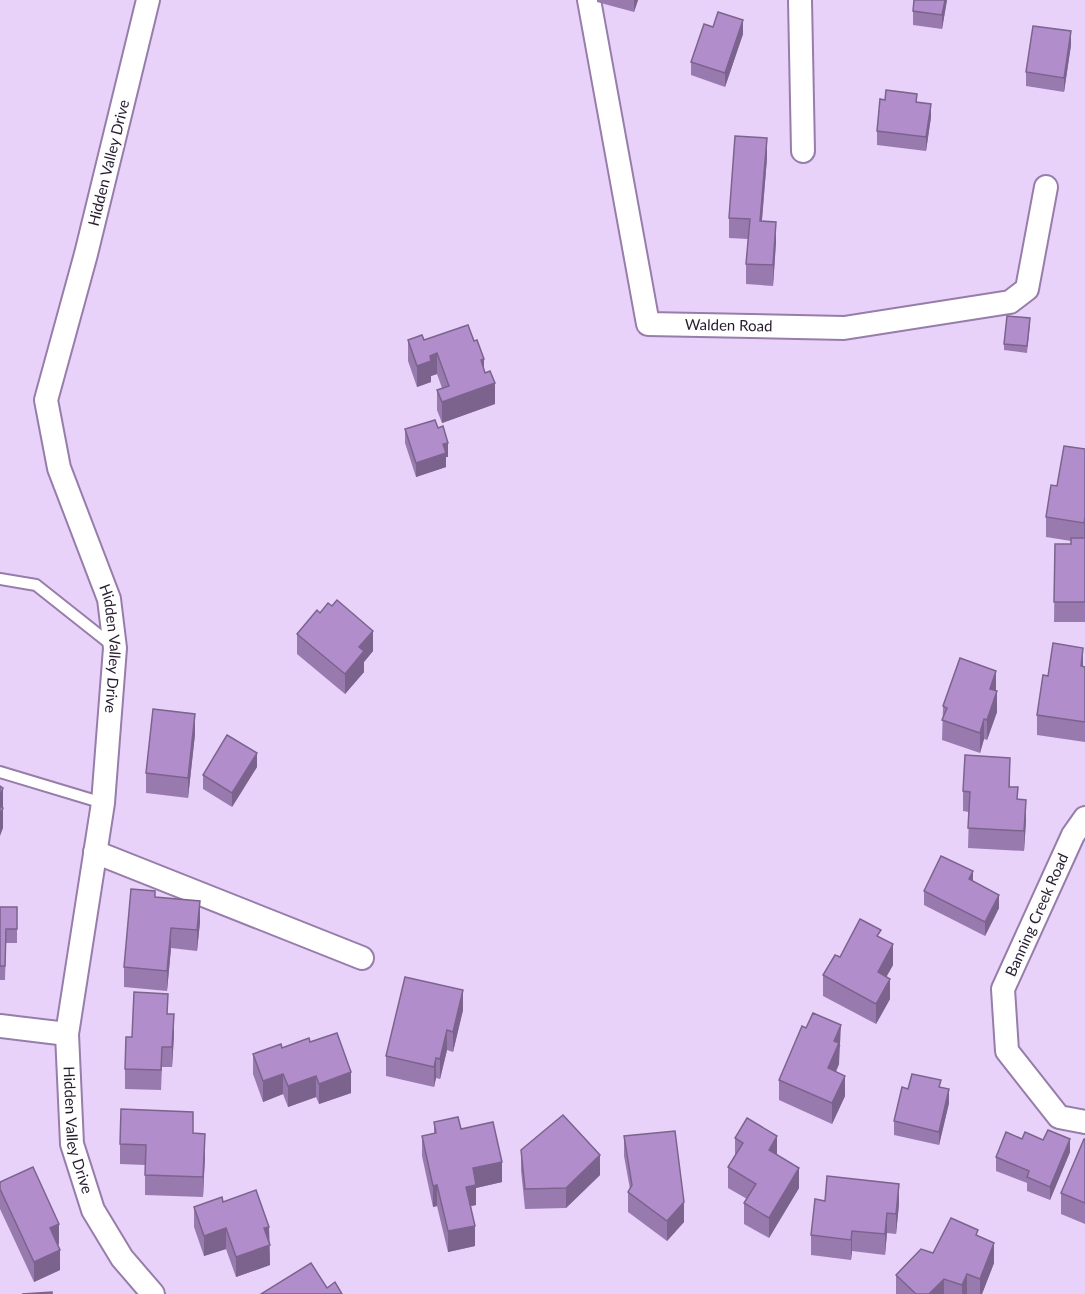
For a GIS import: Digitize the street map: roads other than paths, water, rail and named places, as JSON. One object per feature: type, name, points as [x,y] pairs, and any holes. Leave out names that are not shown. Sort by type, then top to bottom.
[{"type":"street","name":"Hidden Valley Drive","points":[[148,0],[87,254],[46,400],[59,468],[109,599],[116,648],[103,802],[67,1034],[72,1144],[93,1210],[122,1258],[153,1294]]},
{"type":"street","name":"Walden Road","points":[[589,0],[648,324],[844,328],[1010,302],[1027,289],[1046,187]]},
{"type":"street","points":[[800,0],[803,151]]},
{"type":"street","name":"Banning Creek Road","points":[[1085,818],[1073,835],[1003,989],[1007,1051],[1059,1117],[1085,1122]]},
{"type":"street","points":[[95,852],[362,958]]},
{"type":"street","points":[[0,1026],[67,1034]]},
{"type":"lane","points":[[0,579],[36,585],[116,648]]},
{"type":"lane","points":[[0,772],[103,802]]}]
